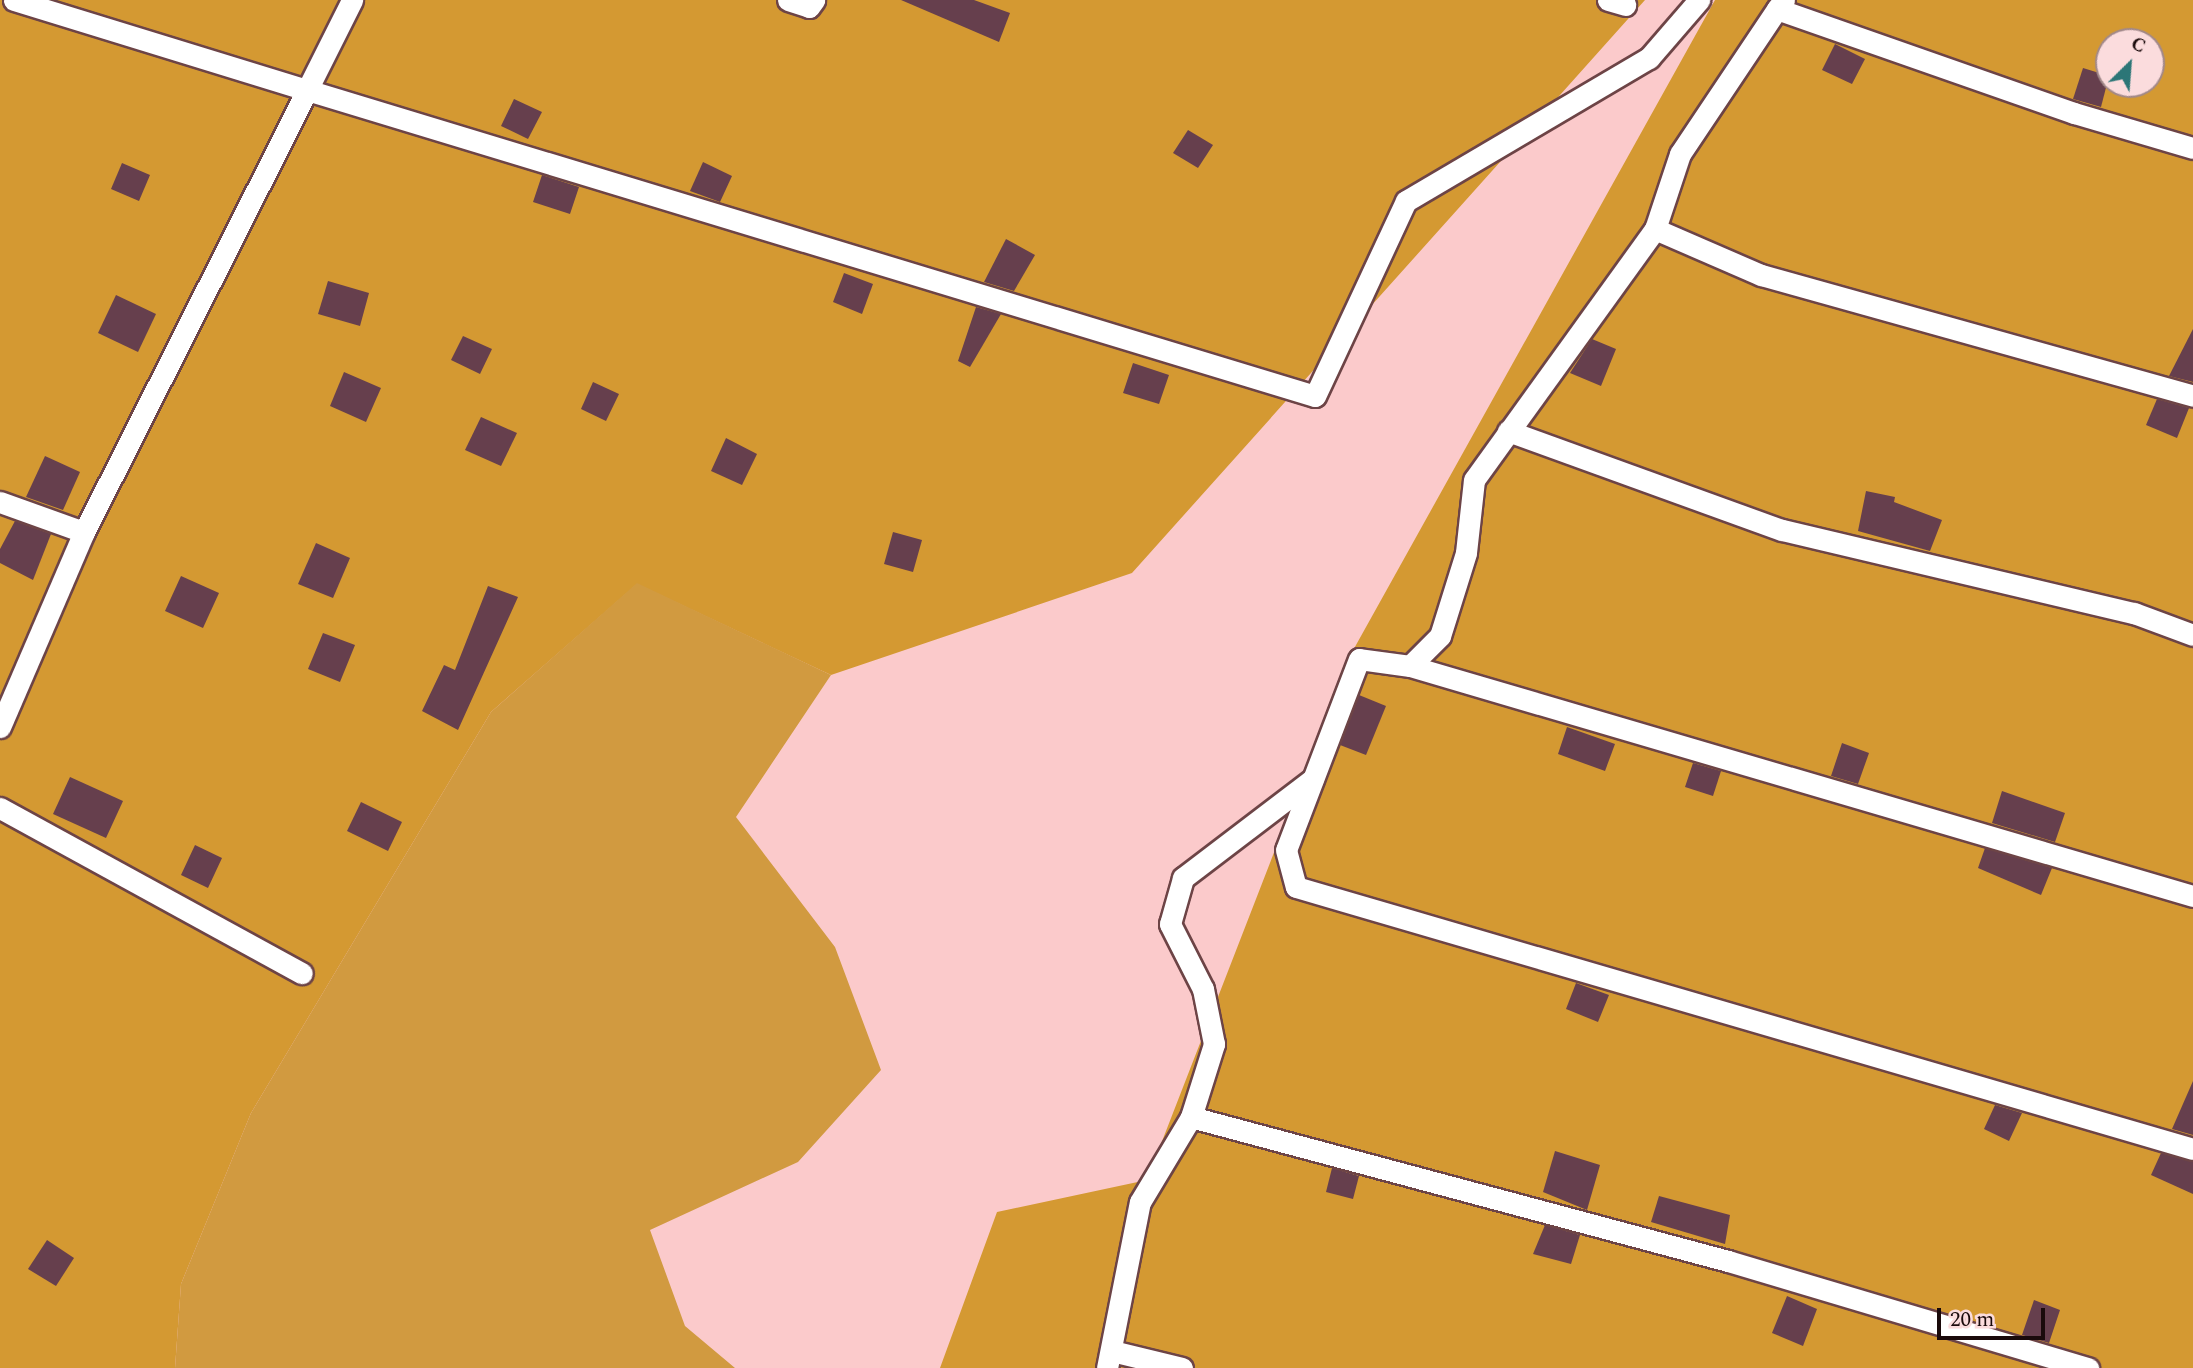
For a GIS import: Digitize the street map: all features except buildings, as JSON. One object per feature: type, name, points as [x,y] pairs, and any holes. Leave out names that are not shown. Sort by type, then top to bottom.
[{"type":"lane","points":[[14,0],[1315,396],[1406,201],[1649,58],[1699,0]]},
{"type":"lane","points":[[0,727],[83,532],[352,0]]},
{"type":"lane","points":[[788,0],[809,7],[814,0]]},
{"type":"lane","points":[[1410,666],[1440,636],[1466,553],[1474,480],[1655,229],[1680,154],[1781,5],[2193,148]]},
{"type":"lane","points":[[1655,229],[1761,275],[2193,396]]},
{"type":"lane","points":[[1508,431],[1782,530],[2134,613],[2193,635]]},
{"type":"lane","points":[[0,502],[83,532]]},
{"type":"lane","points":[[2193,896],[1410,666],[1359,659],[1286,850],[1296,887],[2193,1149]]},
{"type":"lane","points":[[1182,1368],[1110,1360],[1140,1202],[1191,1117],[1214,1044],[1203,989],[1170,923],[1183,877],[1313,779]]},
{"type":"lane","points":[[0,808],[302,973]]},
{"type":"lane","points":[[1191,1117],[1728,1261],[2088,1368]]},
{"type":"shaded area","points":[[0,0],[1645,0],[1132,573],[831,675],[637,584],[491,712],[251,1113],[181,1284],[175,1368],[0,1368]]},
{"type":"shaded area","points":[[1715,0],[2193,0],[2193,1368],[940,1368],[997,1212],[1147,1180],[1351,654]]},
{"type":"shaded area","points":[[637,583],[831,675],[736,817],[835,947],[881,1070],[798,1162],[650,1230],[685,1326],[735,1368],[175,1368],[181,1284],[251,1113],[491,712]]}]
